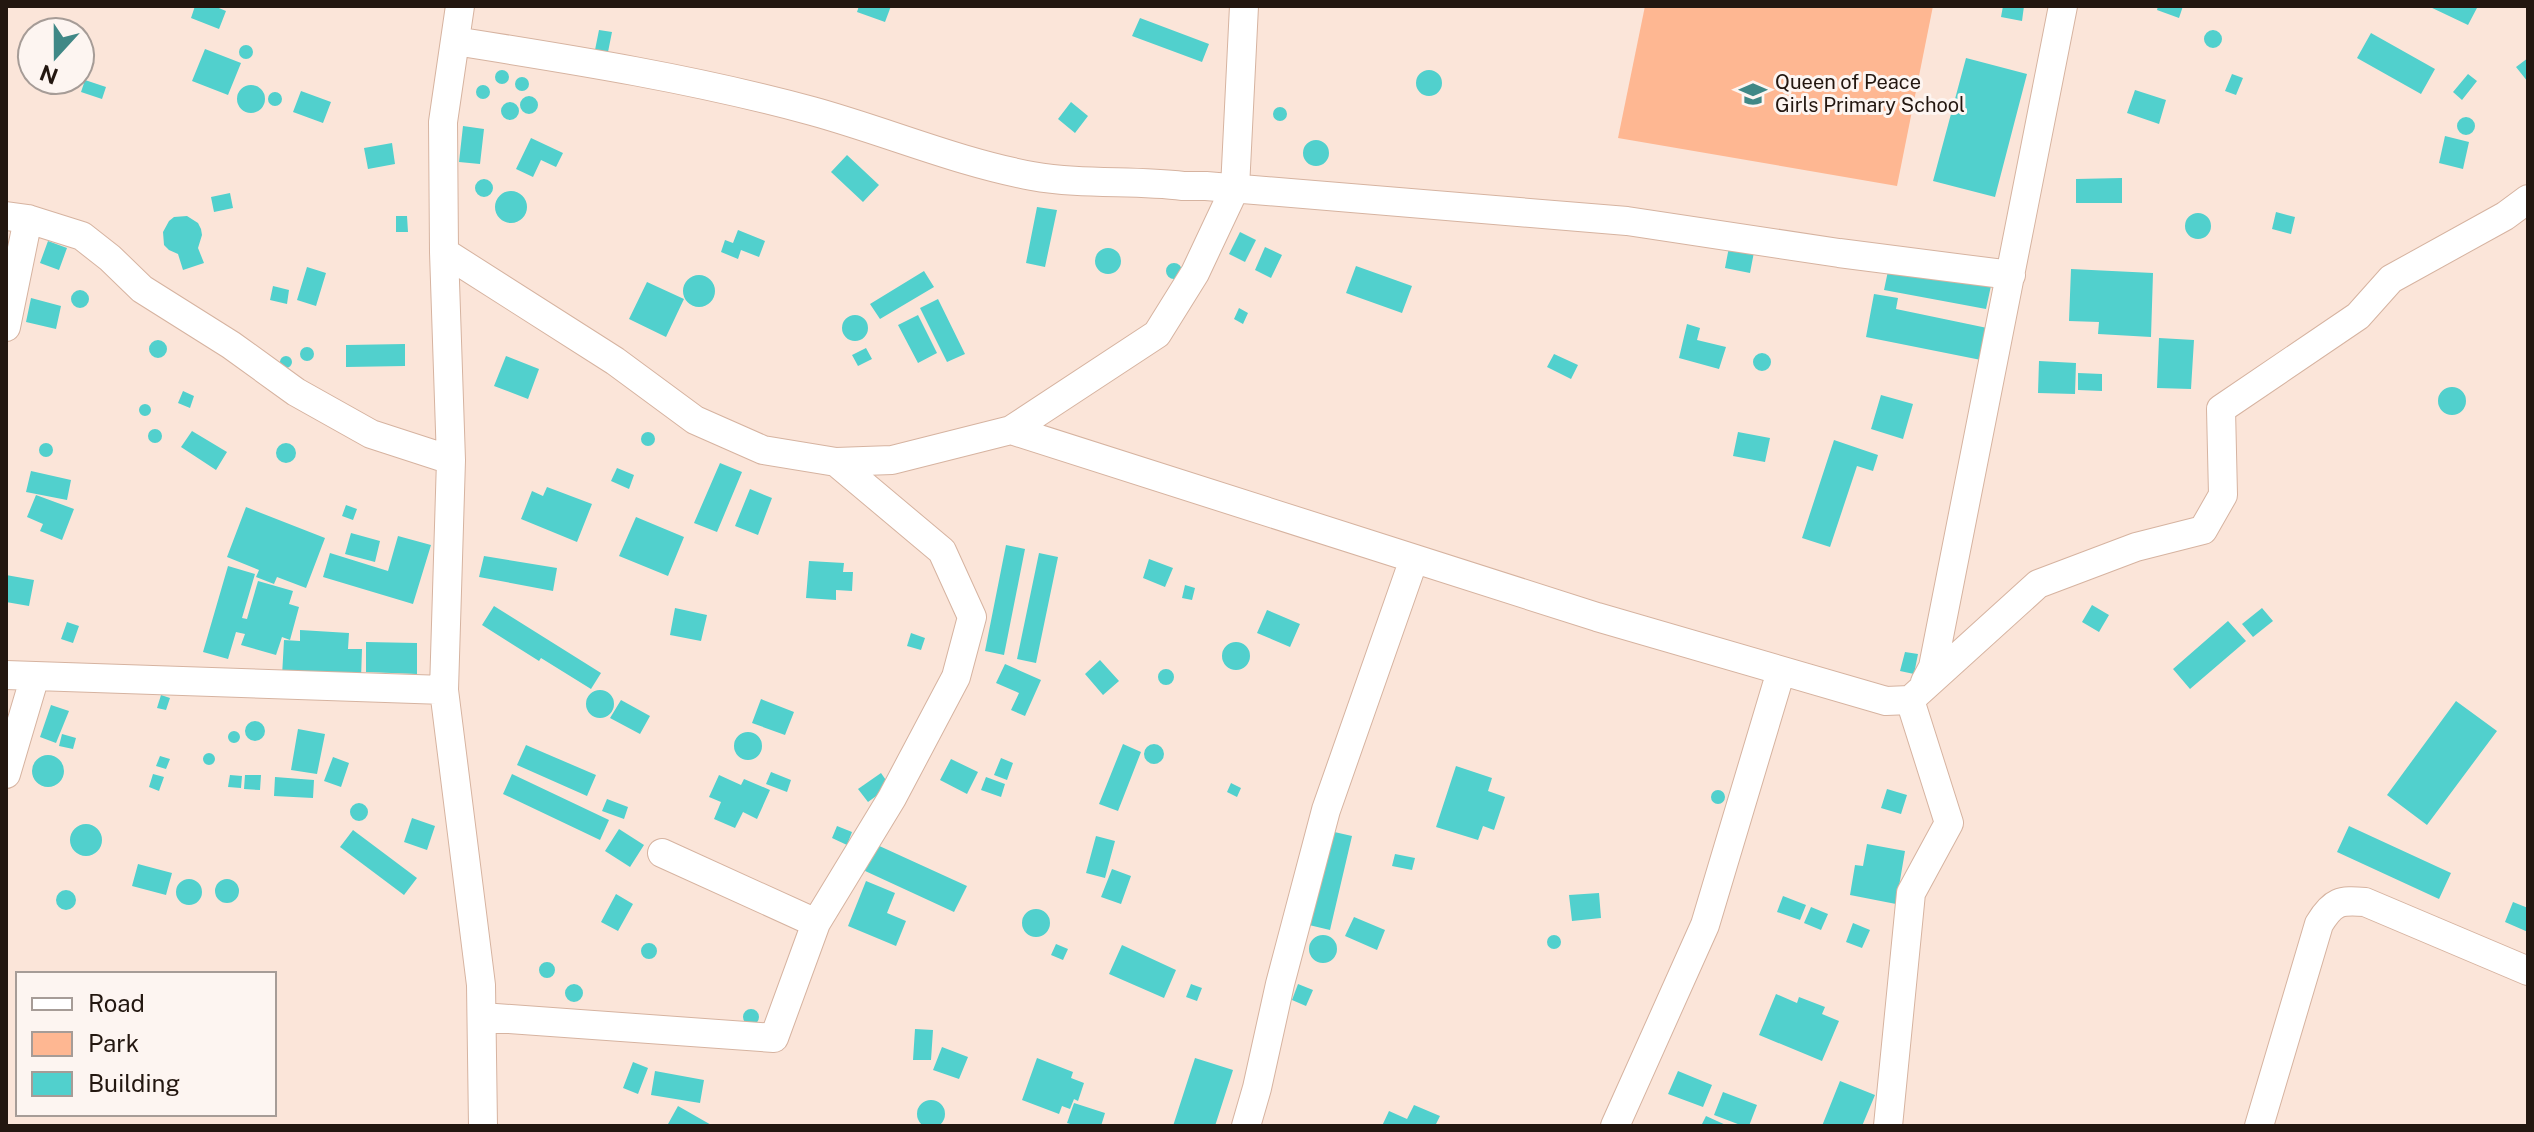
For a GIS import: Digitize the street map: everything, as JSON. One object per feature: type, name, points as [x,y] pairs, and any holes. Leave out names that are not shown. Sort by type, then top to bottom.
[{"type":"street","points":[[460,6],[443,122],[451,460],[444,690],[481,985],[483,1126]]},
{"type":"street","points":[[444,252],[615,361],[695,420],[763,450],[836,462],[892,460],[1011,430],[1157,334],[1195,273],[1235,188],[1244,6]]},
{"type":"street","points":[[1888,1126],[1911,893],[1949,823],[1916,693],[1933,667],[2063,6]]},
{"type":"street","points":[[455,41],[601,65],[754,96],[1033,176],[1235,188],[1627,221],[2011,275]]},
{"type":"street","points":[[1011,430],[1414,559],[1886,701],[1916,693],[2038,584],[2136,547],[2203,530],[2223,495],[2221,409],[2358,316],[2391,279],[2505,216],[2528,199]]},
{"type":"street","points":[[6,327],[17,218],[82,236],[142,289],[231,345],[296,392],[371,434],[451,460]]},
{"type":"street","points":[[482,1017],[774,1038],[816,923],[892,798],[956,677],[972,617],[942,551],[836,462]]},
{"type":"street","points":[[1246,1126],[1326,810],[1414,559]]},
{"type":"street","points":[[1615,1126],[1705,925],[1781,671]]},
{"type":"street","points":[[6,675],[444,690]]},
{"type":"street","points":[[6,774],[35,676]]},
{"type":"street","points":[[662,853],[816,923]]},
{"type":"street","points":[[2259,1126],[2319,924],[2326,912],[2343,900],[2365,902],[2528,971]]},
{"type":"green space","points":[[1645,6],[1933,6],[1897,186],[1618,138]]},
{"type":"building","points":[[195,6],[214,6],[226,11],[219,29],[191,18]]},
{"type":"building","points":[[859,6],[891,6],[885,22],[857,12]]},
{"type":"building","points":[[2003,6],[2024,6],[2022,21],[2001,17]]},
{"type":"building","points":[[2158,6],[2183,6],[2179,18],[2157,10]]},
{"type":"building","points":[[2428,6],[2478,6],[2468,25]]},
{"type":"building","points":[[1140,18],[1209,44],[1202,62],[1132,36]]},
{"type":"building","points":[[599,30],[612,32],[608,52],[595,50]]},
{"type":"building","points":[[2209,30],[2217,30],[2222,39],[2220,46],[2209,48],[2204,43],[2204,35]]},
{"type":"building","points":[[2371,33],[2435,69],[2421,94],[2357,58]]},
{"type":"building","points":[[246,45],[253,52],[246,59],[239,52]]},
{"type":"building","points":[[205,49],[241,63],[228,95],[192,81]]},
{"type":"building","points":[[1966,58],[2027,74],[1995,197],[1933,181]]},
{"type":"building","points":[[2528,58],[2528,82],[2516,67]]},
{"type":"building","points":[[502,70],[509,77],[502,84],[495,77]]},
{"type":"building","points":[[1429,70],[1439,73],[1442,83],[1439,93],[1429,96],[1419,93],[1416,83],[1419,73]]},
{"type":"building","points":[[2232,74],[2243,78],[2236,95],[2225,91]]},
{"type":"building","points":[[2468,74],[2477,81],[2462,100],[2453,92]]},
{"type":"building","points":[[522,77],[529,84],[522,91],[515,84]]},
{"type":"building","points":[[96,84],[106,87],[102,99],[93,96],[96,96]]},
{"type":"building","points":[[251,85],[261,89],[265,99],[261,109],[251,113],[241,109],[237,99],[241,89]]},
{"type":"building","points":[[483,85],[490,92],[483,99],[476,92]]},
{"type":"building","points":[[2135,90],[2166,100],[2159,124],[2127,113]]},
{"type":"building","points":[[301,91],[331,102],[323,123],[293,112]]},
{"type":"building","points":[[275,92],[282,99],[275,106],[268,99]]},
{"type":"building","points":[[525,96],[533,96],[538,105],[536,112],[525,114],[520,109],[520,101]]},
{"type":"building","points":[[506,102],[514,102],[519,111],[517,118],[506,120],[501,115],[501,107]]},
{"type":"building","points":[[1071,102],[1088,116],[1075,133],[1058,119]]},
{"type":"building","points":[[1280,107],[1287,114],[1280,121],[1273,114]]},
{"type":"building","points":[[2466,117],[2475,126],[2466,135],[2457,126]]},
{"type":"building","points":[[463,126],[484,129],[480,164],[459,162]]},
{"type":"building","points":[[2445,136],[2469,142],[2463,169],[2439,163]]},
{"type":"building","points":[[531,138],[563,153],[556,167],[541,160],[533,177],[516,169]]},
{"type":"building","points":[[1316,140],[1326,143],[1329,153],[1326,163],[1316,166],[1306,163],[1303,153],[1306,143]]},
{"type":"building","points":[[392,143],[395,164],[368,169],[364,148]]},
{"type":"building","points":[[847,155],[879,185],[863,202],[831,172]]},
{"type":"building","points":[[2122,178],[2122,203],[2076,203],[2076,179]]},
{"type":"building","points":[[480,179],[488,179],[493,188],[491,195],[480,197],[475,192],[475,184]]},
{"type":"building","points":[[511,191],[522,196],[527,207],[522,218],[511,223],[500,218],[495,207],[500,196]]},
{"type":"building","points":[[230,193],[233,208],[214,212],[211,197]]},
{"type":"building","points":[[1037,207],[1057,210],[1045,267],[1026,263]]},
{"type":"building","points":[[2276,212],[2295,217],[2291,234],[2272,229]]},
{"type":"building","points":[[2198,213],[2207,217],[2211,226],[2207,235],[2198,239],[2189,235],[2185,226],[2189,217]]},
{"type":"building","points":[[187,216],[201,229],[198,248],[204,263],[183,270],[178,254],[164,245],[163,232],[174,217]]},
{"type":"building","points":[[396,216],[407,216],[408,232],[396,232]]},
{"type":"building","points":[[738,230],[765,241],[759,257],[741,250],[738,259],[721,252],[725,240],[733,243]]},
{"type":"building","points":[[1240,232],[1256,240],[1245,262],[1229,254]]},
{"type":"building","points":[[48,241],[67,248],[59,270],[40,263]]},
{"type":"building","points":[[1265,247],[1282,255],[1271,278],[1255,270]]},
{"type":"building","points":[[1729,247],[1754,252],[1750,273],[1725,268]]},
{"type":"building","points":[[1108,248],[1118,251],[1121,261],[1118,271],[1108,274],[1098,271],[1095,261],[1098,251]]},
{"type":"building","points":[[1171,263],[1177,263],[1182,271],[1180,277],[1171,279],[1166,274],[1166,268]]},
{"type":"building","points":[[1356,266],[1412,286],[1402,313],[1346,293]]},
{"type":"building","points":[[307,267],[326,273],[316,306],[297,300]]},
{"type":"building","points":[[2071,269],[2153,273],[2151,337],[2098,334],[2099,322],[2069,321]]},
{"type":"building","points":[[924,271],[934,287],[880,319],[870,304]]},
{"type":"building","points":[[1888,271],[1992,281],[1986,309],[1884,290]]},
{"type":"building","points":[[699,275],[710,280],[715,291],[710,302],[699,307],[688,302],[683,291],[688,280]]},
{"type":"building","points":[[647,282],[684,299],[666,337],[629,319]]},
{"type":"building","points":[[273,286],[289,290],[287,304],[270,300]]},
{"type":"building","points":[[80,290],[89,299],[80,308],[71,299]]},
{"type":"building","points":[[1874,294],[1898,298],[1896,309],[1992,329],[1986,361],[1866,337]]},
{"type":"building","points":[[31,298],[61,306],[56,329],[26,322]]},
{"type":"building","points":[[938,299],[965,354],[947,362],[920,308]]},
{"type":"building","points":[[1239,308],[1248,313],[1243,324],[1234,319]]},
{"type":"building","points":[[855,315],[865,318],[868,328],[865,338],[855,341],[845,338],[842,328],[845,318]]},
{"type":"building","points":[[918,315],[937,353],[918,363],[898,325]]},
{"type":"building","points":[[1687,324],[1700,328],[1697,340],[1726,347],[1719,369],[1679,358]]},
{"type":"building","points":[[2159,338],[2194,340],[2191,389],[2157,388]]},
{"type":"building","points":[[158,340],[167,349],[158,358],[149,349]]},
{"type":"building","points":[[405,344],[405,366],[346,367],[346,345]]},
{"type":"building","points":[[307,347],[314,354],[307,361],[300,354]]},
{"type":"building","points":[[866,348],[872,359],[858,366],[852,355]]},
{"type":"building","points":[[1762,353],[1771,362],[1762,371],[1753,362]]},
{"type":"building","points":[[1554,354],[1578,365],[1571,379],[1547,367]]},
{"type":"building","points":[[506,356],[539,369],[528,399],[494,386]]},
{"type":"building","points":[[281,357],[291,357],[291,367],[281,367]]},
{"type":"building","points":[[2039,361],[2076,363],[2075,394],[2038,393]]},
{"type":"building","points":[[2078,373],[2102,374],[2102,391],[2078,390]]},
{"type":"building","points":[[2452,387],[2462,391],[2466,401],[2462,411],[2452,415],[2442,411],[2438,401],[2442,391]]},
{"type":"building","points":[[183,391],[194,396],[190,408],[178,403]]},
{"type":"building","points":[[1881,395],[1913,404],[1903,439],[1871,429]]},
{"type":"building","points":[[145,404],[151,410],[145,416],[139,410]]},
{"type":"building","points":[[155,429],[162,436],[155,443],[148,436]]},
{"type":"building","points":[[192,431],[227,452],[216,470],[181,447]]},
{"type":"building","points":[[648,432],[655,439],[648,446],[641,439]]},
{"type":"building","points":[[1738,432],[1770,438],[1765,462],[1733,456]]},
{"type":"building","points":[[1834,440],[1878,455],[1873,471],[1857,466],[1830,547],[1802,538]]},
{"type":"building","points":[[46,443],[53,450],[46,457],[39,450]]},
{"type":"building","points":[[286,443],[293,446],[296,453],[293,460],[286,463],[279,460],[276,453],[279,446]]},
{"type":"building","points":[[720,463],[742,472],[717,532],[694,523]]},
{"type":"building","points":[[617,468],[634,475],[629,489],[611,481]]},
{"type":"building","points":[[31,471],[71,480],[67,500],[26,492]]},
{"type":"building","points":[[547,487],[592,504],[577,542],[521,519],[532,491],[543,496]]},
{"type":"building","points":[[750,489],[772,498],[758,535],[735,526]]},
{"type":"building","points":[[36,495],[74,509],[62,540],[40,531],[43,524],[27,517]]},
{"type":"building","points":[[346,505],[357,509],[353,520],[342,516]]},
{"type":"building","points":[[246,507],[325,538],[306,588],[277,577],[274,584],[256,577],[259,570],[227,557]]},
{"type":"building","points":[[636,517],[684,537],[668,576],[619,556]]},
{"type":"building","points":[[351,533],[380,541],[375,562],[345,554]]},
{"type":"building","points":[[398,536],[431,545],[413,604],[323,577],[330,553],[388,571]]},
{"type":"building","points":[[1006,545],[1025,549],[1004,655],[985,651]]},
{"type":"building","points":[[1039,553],[1058,557],[1036,663],[1017,659]]},
{"type":"building","points":[[484,556],[557,568],[553,591],[479,577]]},
{"type":"building","points":[[1149,559],[1173,568],[1165,587],[1143,578]]},
{"type":"building","points":[[809,561],[844,563],[843,572],[853,572],[852,591],[836,590],[836,600],[806,598]]},
{"type":"building","points":[[228,566],[255,574],[242,618],[247,619],[258,581],[293,591],[289,604],[299,607],[290,640],[282,637],[276,655],[241,645],[245,634],[236,632],[228,659],[203,652]]},
{"type":"building","points":[[6,575],[34,580],[29,606],[6,602]]},
{"type":"building","points":[[1185,585],[1195,588],[1192,600],[1182,598]]},
{"type":"building","points":[[2092,605],[2109,615],[2099,632],[2082,622]]},
{"type":"building","points":[[494,606],[601,673],[591,689],[482,625]]},
{"type":"building","points":[[675,608],[707,615],[701,641],[670,635]]},
{"type":"building","points":[[2262,608],[2273,621],[2253,637],[2242,624]]},
{"type":"building","points":[[1267,610],[1300,624],[1290,647],[1257,633]]},
{"type":"building","points":[[2228,621],[2246,641],[2190,689],[2173,669]]},
{"type":"building","points":[[67,622],[79,626],[73,643],[61,639]]},
{"type":"building","points":[[300,630],[349,633],[348,649],[362,649],[361,679],[282,676],[284,640],[300,641]]},
{"type":"building","points":[[911,633],[925,638],[921,650],[907,646]]},
{"type":"building","points":[[366,642],[417,643],[417,674],[366,672]]},
{"type":"building","points":[[1236,642],[1246,646],[1250,656],[1246,666],[1236,670],[1226,666],[1222,656],[1226,646]]},
{"type":"building","points":[[1905,652],[1918,654],[1914,674],[1900,671]]},
{"type":"building","points":[[1100,660],[1119,681],[1103,695],[1085,674]]},
{"type":"building","points":[[1005,664],[1041,680],[1025,716],[1011,710],[1019,693],[996,683]]},
{"type":"building","points":[[1163,669],[1169,669],[1174,677],[1172,683],[1163,685],[1158,680],[1158,674]]},
{"type":"building","points":[[600,690],[610,694],[614,704],[610,714],[600,718],[590,714],[586,704],[590,694]]},
{"type":"building","points":[[161,695],[170,698],[166,710],[157,708]]},
{"type":"building","points":[[761,699],[794,712],[785,735],[752,723]]},
{"type":"building","points":[[621,700],[650,716],[640,734],[610,718]]},
{"type":"building","points":[[2456,701],[2497,731],[2427,825],[2387,795]]},
{"type":"building","points":[[51,705],[69,711],[56,743],[40,737]]},
{"type":"building","points":[[255,721],[262,724],[265,731],[262,738],[255,741],[248,738],[245,731],[248,724]]},
{"type":"building","points":[[298,729],[325,734],[317,774],[291,770]]},
{"type":"building","points":[[234,731],[240,737],[234,743],[228,737]]},
{"type":"building","points":[[748,732],[758,736],[762,746],[758,756],[748,760],[738,756],[734,746],[738,736]]},
{"type":"building","points":[[62,734],[76,738],[73,749],[59,746]]},
{"type":"building","points":[[1123,744],[1141,752],[1118,811],[1099,804]]},
{"type":"building","points":[[1154,744],[1161,747],[1164,754],[1161,761],[1154,764],[1147,761],[1144,754],[1147,747]]},
{"type":"building","points":[[526,745],[596,775],[587,796],[517,765]]},
{"type":"building","points":[[209,753],[215,759],[209,765],[203,759]]},
{"type":"building","points":[[48,755],[60,759],[64,771],[60,783],[48,787],[36,783],[32,771],[36,759]]},
{"type":"building","points":[[160,756],[170,759],[166,769],[156,766]]},
{"type":"building","points":[[333,757],[349,763],[341,787],[324,781]]},
{"type":"building","points":[[1001,758],[1013,763],[1007,780],[994,775]]},
{"type":"building","points":[[951,759],[978,772],[967,794],[940,780]]},
{"type":"building","points":[[1456,766],[1492,778],[1488,791],[1505,797],[1494,830],[1483,826],[1478,840],[1436,827]]},
{"type":"building","points":[[771,772],[791,780],[787,792],[766,784]]},
{"type":"building","points":[[881,773],[890,786],[868,802],[858,789]]},
{"type":"building","points":[[153,774],[164,777],[159,791],[149,787]]},
{"type":"building","points":[[512,774],[609,820],[600,840],[503,794]]},
{"type":"building","points":[[230,775],[242,776],[241,788],[228,787]]},
{"type":"building","points":[[245,775],[261,775],[260,790],[244,789]]},
{"type":"building","points":[[719,775],[741,785],[744,779],[770,790],[757,819],[743,812],[735,828],[714,819],[721,802],[709,797]]},
{"type":"building","points":[[275,777],[314,780],[313,798],[274,796]]},
{"type":"building","points":[[986,777],[1005,784],[1001,797],[981,790]]},
{"type":"building","points":[[1231,783],[1241,788],[1237,797],[1227,792]]},
{"type":"building","points":[[1887,789],[1907,795],[1901,814],[1881,808]]},
{"type":"building","points":[[1718,790],[1725,797],[1718,804],[1711,797]]},
{"type":"building","points":[[607,799],[628,807],[624,819],[602,811]]},
{"type":"building","points":[[359,803],[368,812],[359,821],[350,812]]},
{"type":"building","points":[[412,818],[435,826],[427,850],[404,842]]},
{"type":"building","points":[[86,824],[98,828],[102,840],[98,852],[86,856],[74,852],[70,840],[74,828]]},
{"type":"building","points":[[837,826],[852,832],[847,845],[832,838]]},
{"type":"building","points":[[2349,826],[2451,873],[2439,899],[2337,852]]},
{"type":"building","points":[[619,829],[644,845],[630,867],[605,851]]},
{"type":"building","points":[[353,830],[417,878],[404,895],[340,847]]},
{"type":"building","points":[[1330,831],[1352,836],[1330,930],[1309,925]]},
{"type":"building","points":[[1096,836],[1115,841],[1105,878],[1086,873]]},
{"type":"building","points":[[875,844],[967,886],[954,912],[863,870]]},
{"type":"building","points":[[1867,844],[1905,851],[1896,904],[1850,895],[1855,865],[1863,866]]},
{"type":"building","points":[[1395,854],[1415,858],[1412,870],[1392,866]]},
{"type":"building","points":[[138,864],[172,873],[166,895],[132,886]]},
{"type":"building","points":[[1112,869],[1131,876],[1121,904],[1101,897]]},
{"type":"building","points":[[189,879],[198,883],[202,892],[198,901],[189,905],[180,901],[176,892],[180,883]]},
{"type":"building","points":[[227,879],[236,882],[239,891],[236,900],[227,903],[218,900],[215,891],[218,882]]},
{"type":"building","points":[[866,881],[895,893],[887,913],[906,921],[896,946],[848,926]]},
{"type":"building","points":[[62,890],[70,890],[76,900],[70,910],[62,910],[56,904],[56,896]]},
{"type":"building","points":[[1599,893],[1601,918],[1572,921],[1569,895]]},
{"type":"building","points":[[616,894],[633,904],[618,931],[601,922]]},
{"type":"building","points":[[1783,896],[1806,905],[1800,920],[1777,912]]},
{"type":"building","points":[[2513,902],[2528,908],[2528,932],[2505,922]]},
{"type":"building","points":[[1811,907],[1828,914],[1821,930],[1804,923]]},
{"type":"building","points":[[1036,909],[1046,913],[1050,923],[1046,933],[1036,937],[1026,933],[1022,923],[1026,913]]},
{"type":"building","points":[[1354,917],[1385,930],[1377,950],[1345,936]]},
{"type":"building","points":[[1853,923],[1870,930],[1862,948],[1846,942]]},
{"type":"building","points":[[1323,935],[1333,939],[1337,949],[1333,959],[1323,963],[1313,959],[1309,949],[1313,939]]},
{"type":"building","points":[[1554,935],[1561,942],[1554,949],[1547,942]]},
{"type":"building","points":[[646,943],[652,943],[657,951],[655,957],[646,959],[641,954],[641,948]]},
{"type":"building","points":[[1056,944],[1068,949],[1063,960],[1051,955]]},
{"type":"building","points":[[1122,945],[1176,970],[1164,998],[1109,974]]},
{"type":"building","points":[[544,962],[550,962],[555,970],[553,976],[544,978],[539,973],[539,967]]},
{"type":"building","points":[[574,984],[583,993],[574,1002],[565,993]]},
{"type":"building","points":[[1191,984],[1202,988],[1197,1001],[1186,997]]},
{"type":"building","points":[[1298,984],[1313,990],[1306,1006],[1292,1000]]},
{"type":"building","points":[[1776,994],[1797,1003],[1799,997],[1825,1007],[1822,1014],[1839,1021],[1822,1061],[1759,1035]]},
{"type":"building","points":[[751,1009],[757,1011],[757,1023],[751,1025],[745,1023],[743,1017],[745,1011]]},
{"type":"building","points":[[915,1029],[933,1030],[931,1060],[913,1060]]},
{"type":"building","points":[[942,1047],[968,1057],[959,1079],[933,1070]]},
{"type":"building","points":[[1037,1058],[1073,1072],[1071,1078],[1084,1083],[1078,1101],[1074,1099],[1070,1109],[1062,1106],[1059,1114],[1022,1100]]},
{"type":"building","points":[[1195,1058],[1233,1070],[1215,1126],[1173,1126]]},
{"type":"building","points":[[633,1062],[648,1068],[638,1094],[623,1088]]},
{"type":"building","points":[[655,1071],[704,1080],[700,1103],[651,1095]]},
{"type":"building","points":[[1678,1071],[1712,1085],[1703,1107],[1668,1094]]},
{"type":"building","points":[[1840,1081],[1875,1095],[1862,1126],[1822,1126]]},
{"type":"building","points":[[1723,1092],[1757,1105],[1749,1126],[1714,1115]]},
{"type":"building","points":[[931,1100],[941,1104],[945,1114],[941,1124],[931,1128],[921,1124],[917,1114],[921,1104]]},
{"type":"building","points":[[1074,1103],[1105,1113],[1101,1126],[1067,1123]]},
{"type":"building","points":[[1414,1105],[1440,1116],[1435,1126],[1382,1126],[1389,1111],[1407,1119]]},
{"type":"building","points":[[678,1106],[713,1126],[668,1124]]},
{"type":"building","points":[[1706,1116],[1728,1126],[1701,1126]]},
{"type":"place","name":"Queen of Peace Girls Primary School","points":[[1753,94]]}]
